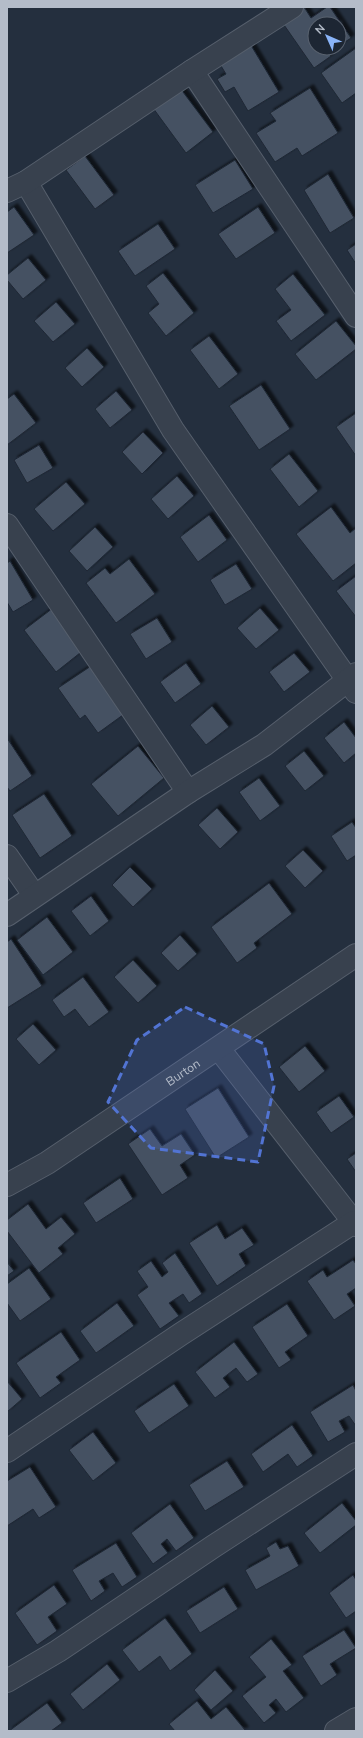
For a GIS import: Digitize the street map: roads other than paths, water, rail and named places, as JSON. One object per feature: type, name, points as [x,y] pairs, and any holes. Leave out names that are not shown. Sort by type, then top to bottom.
[{"type":"street","points":[[7,915],[34,895],[188,792],[264,745],[353,682],[173,430],[16,187],[192,70],[292,7]]},
{"type":"street","points":[[192,70],[356,316]]},
{"type":"street","points":[[7,525],[188,792]]},
{"type":"street","points":[[7,856],[34,895]]},
{"type":"street","name":"Burton","points":[[7,1185],[47,1163],[219,1049],[356,955]]},
{"type":"street","points":[[7,1451],[181,1334],[355,1224],[219,1049]]},
{"type":"street","points":[[7,1681],[58,1651],[214,1546],[356,1454]]},
{"type":"street","points":[[336,1731],[356,1719]]}]
